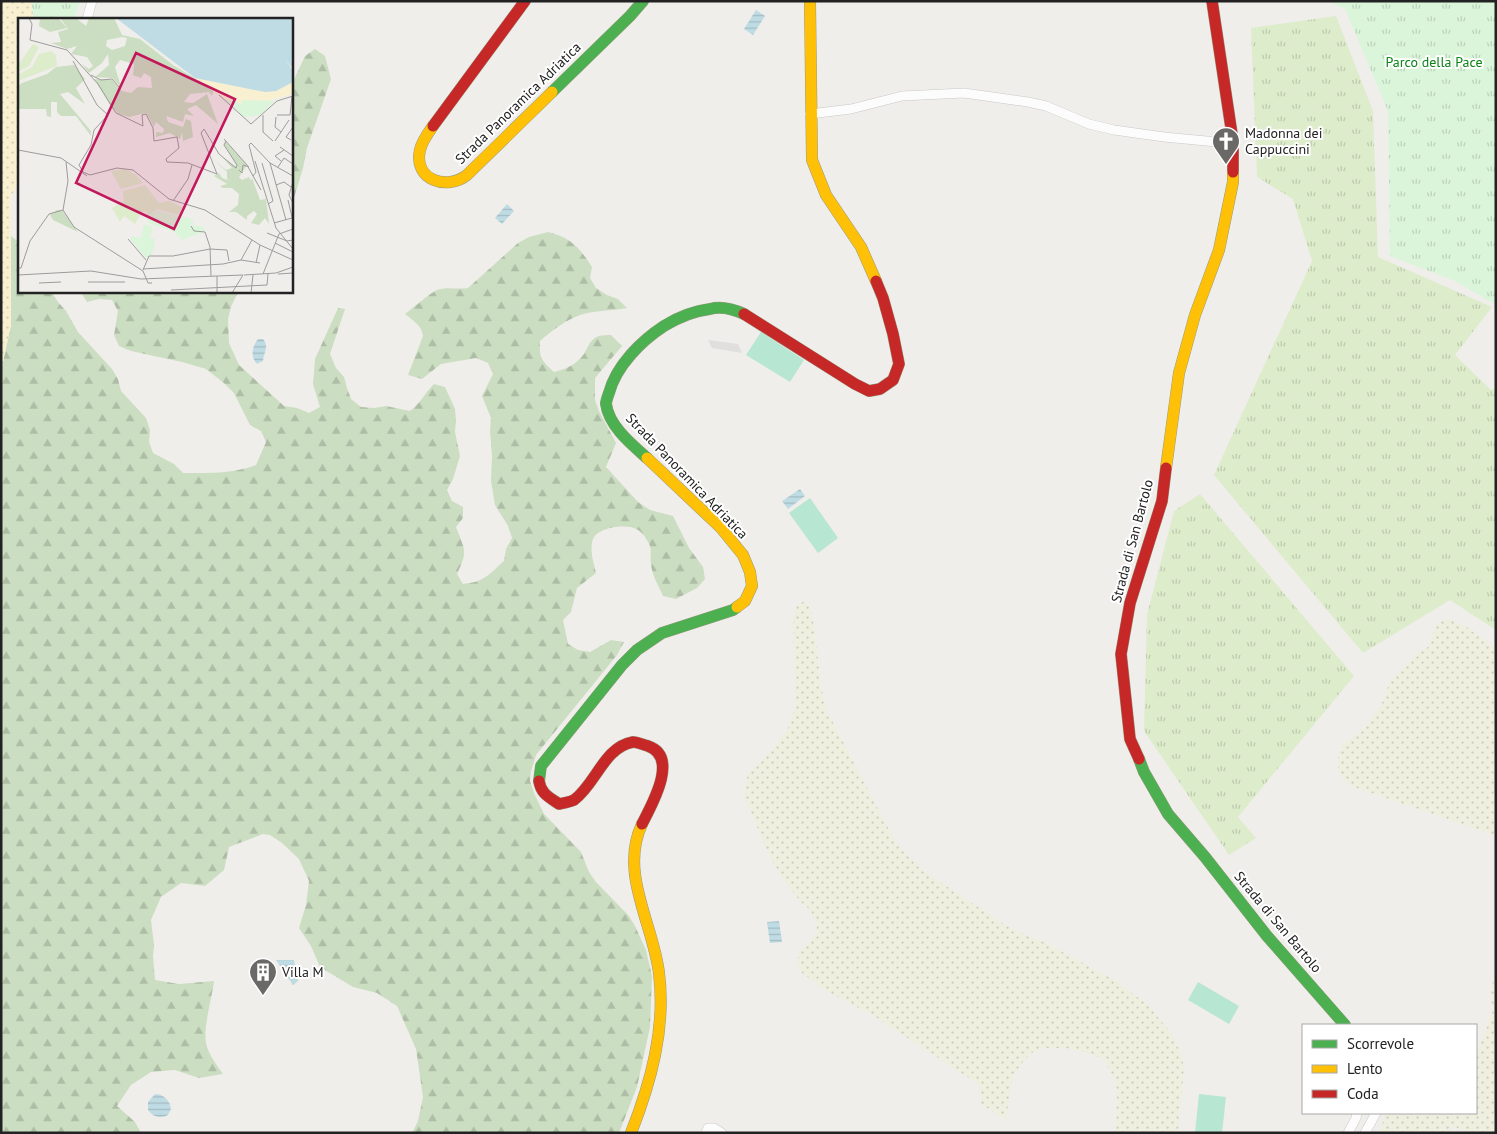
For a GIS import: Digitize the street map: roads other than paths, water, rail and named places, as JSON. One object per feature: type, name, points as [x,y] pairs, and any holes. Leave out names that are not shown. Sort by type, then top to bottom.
[{"type":"street","points":[[86,18],[92,1]]},
{"type":"street","name":"Strada Panoramica Adriatica","points":[[525,1],[424,139],[419,152],[420,167],[429,178],[440,183],[457,181],[468,173],[630,16],[643,1]]},
{"type":"street","name":"Strada Panoramica Adriatica","points":[[631,1133],[643,1104],[654,1066],[662,1022],[662,985],[657,957],[651,930],[638,893],[634,867],[638,835],[657,795],[661,781],[662,766],[657,751],[644,742],[623,744],[609,756],[575,800],[563,804],[553,802],[542,792],[538,779],[541,766],[622,665],[637,650],[662,634],[733,610],[745,601],[752,586],[750,572],[743,556],[721,528],[621,434],[612,420],[606,403],[612,380],[623,362],[664,326],[689,314],[712,308],[733,309],[749,316],[869,391],[880,389],[893,380],[899,364],[883,298],[861,246],[826,195],[812,160],[810,1]]},
{"type":"street","name":"Strada di San Bartolo","points":[[1212,1],[1233,141],[1233,182],[1219,250],[1195,315],[1179,373],[1162,501],[1130,603],[1122,654],[1130,739],[1144,772],[1168,814],[1205,856],[1267,936],[1344,1024]]},
{"type":"street","points":[[810,114],[851,109],[902,96],[964,93],[1037,104],[1099,128],[1164,137],[1217,142],[1233,141]]},
{"type":"street","points":[[1348,1133],[1357,1114]]},
{"type":"street","points":[[1366,1133],[1376,1114]]},
{"type":"street","points":[[707,1130],[714,1128],[722,1133]]},
{"type":"water","points":[[756,10],[765,16],[753,35],[744,29]]},
{"type":"water","points":[[507,204],[514,211],[502,224],[495,218]]},
{"type":"water","points":[[258,339],[263,339],[266,347],[263,361],[257,364],[253,358],[253,352],[254,345]]},
{"type":"water","points":[[800,489],[805,496],[788,509],[782,501]]},
{"type":"water","points":[[779,921],[782,942],[770,943],[767,922]]},
{"type":"water","points":[[276,960],[294,960],[298,981],[293,985]]},
{"type":"water","points":[[155,1094],[161,1095],[168,1101],[171,1109],[168,1115],[157,1117],[148,1110],[148,1102]]},
{"type":"place","name":"Madonna dei Cappuccini","points":[[1226,165]]},
{"type":"place","name":"Villa M","points":[[263,996]]},
{"type":"park label","name":"Parco della Pace","points":[[1434,62]]}]
